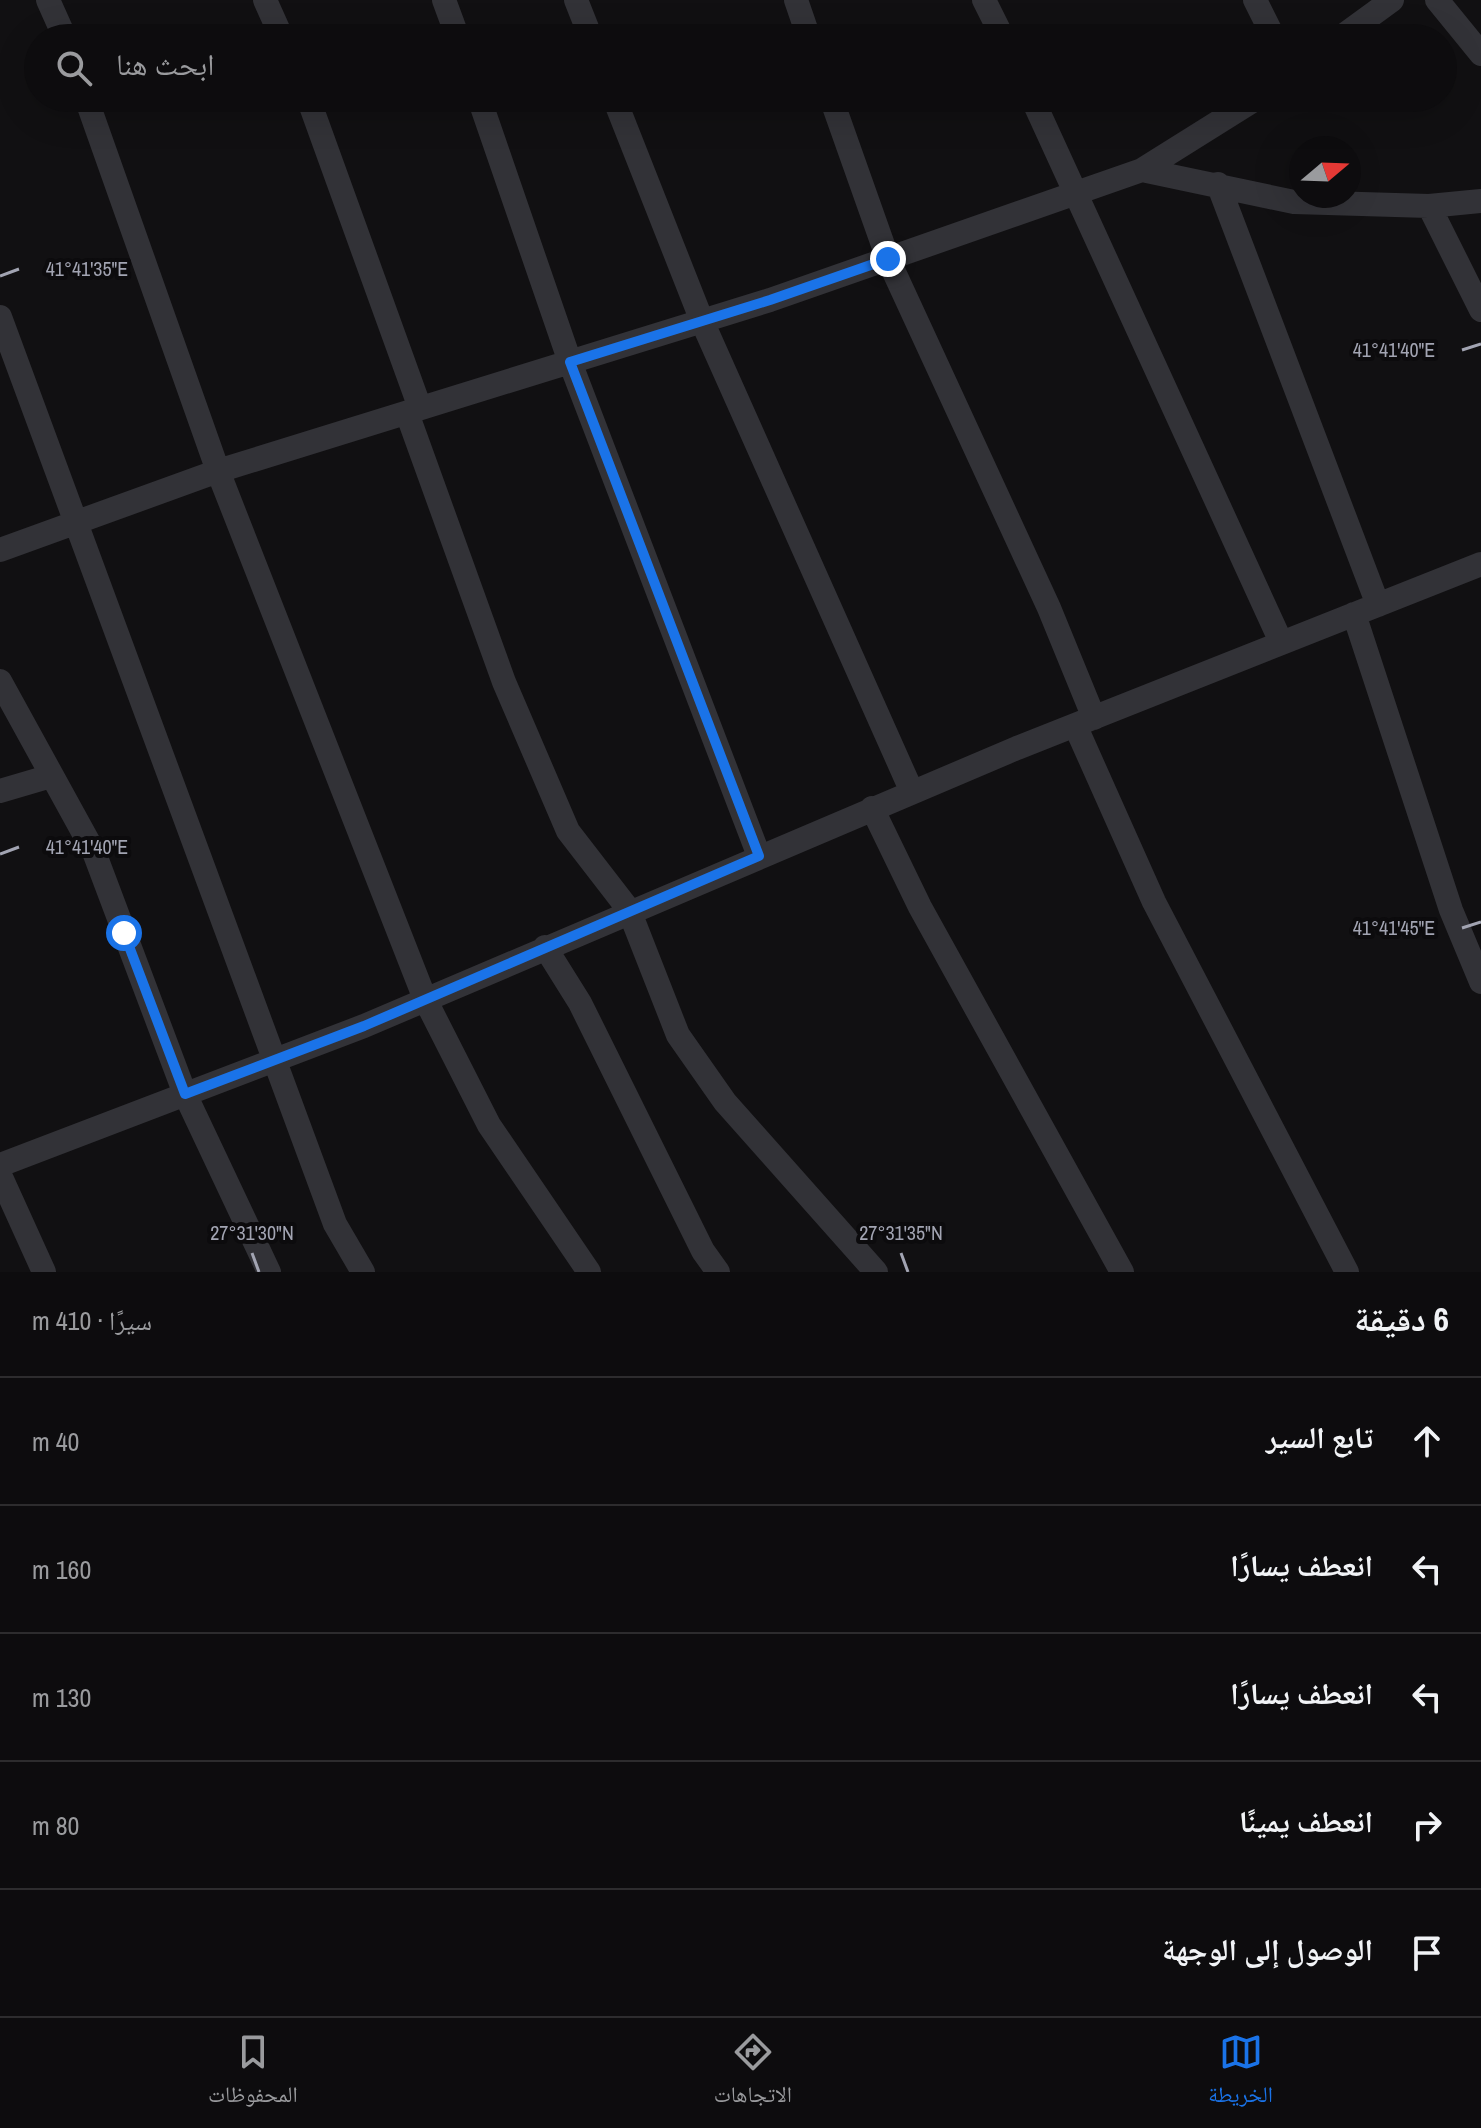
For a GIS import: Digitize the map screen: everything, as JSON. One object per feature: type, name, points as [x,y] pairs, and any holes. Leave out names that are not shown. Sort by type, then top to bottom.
[{"type":"street","points":[[48,0],[59,24]]},
{"type":"street","points":[[265,0],[276,24]]},
{"type":"street","points":[[444,0],[453,24]]},
{"type":"street","points":[[576,0],[585,24]]},
{"type":"street","points":[[796,0],[804,24]]},
{"type":"street","points":[[984,0],[996,24]]},
{"type":"street","points":[[1255,0],[1267,24]]},
{"type":"street","points":[[1359,24],[1392,0]]},
{"type":"street","points":[[1437,0],[1457,24]]},
{"type":"street","points":[[1457,25],[1481,54]]},
{"type":"street","points":[[91,112],[218,471],[425,999],[489,1125],[589,1272]]},
{"type":"street","points":[[313,112],[504,682],[568,831],[629,910],[678,1035],[725,1102],[876,1272]]},
{"type":"street","points":[[484,112],[570,362],[759,856]]},
{"type":"street","points":[[620,112],[702,321],[912,792]]},
{"type":"street","points":[[836,112],[888,259],[1049,608],[1084,721],[1154,902],[1347,1272]]},
{"type":"street","points":[[1039,112],[1281,642]]},
{"type":"street","points":[[0,550],[218,471],[702,321],[1142,170],[1235,112]]},
{"type":"street","points":[[1142,170],[1294,202],[1429,206],[1481,201]]},
{"type":"street","points":[[1218,184],[1378,605]]},
{"type":"street","points":[[1429,206],[1481,310]]},
{"type":"street","points":[[0,317],[75,525],[277,1059],[335,1224],[363,1272]]},
{"type":"street","points":[[0,1165],[425,999],[872,808],[1481,564]]},
{"type":"street","points":[[1354,614],[1451,910],[1481,982]]},
{"type":"street","points":[[0,681],[94,852],[185,1094],[269,1272]]},
{"type":"street","points":[[0,791],[51,776]]},
{"type":"street","points":[[872,808],[920,907],[1122,1272]]},
{"type":"street","points":[[545,947],[580,1003],[703,1251],[718,1272]]},
{"type":"street","points":[[0,1175],[44,1272]]},
{"type":"route","points":[[124,933],[185,1094],[364,1026],[759,856],[570,362],[770,300],[888,259]]}]
